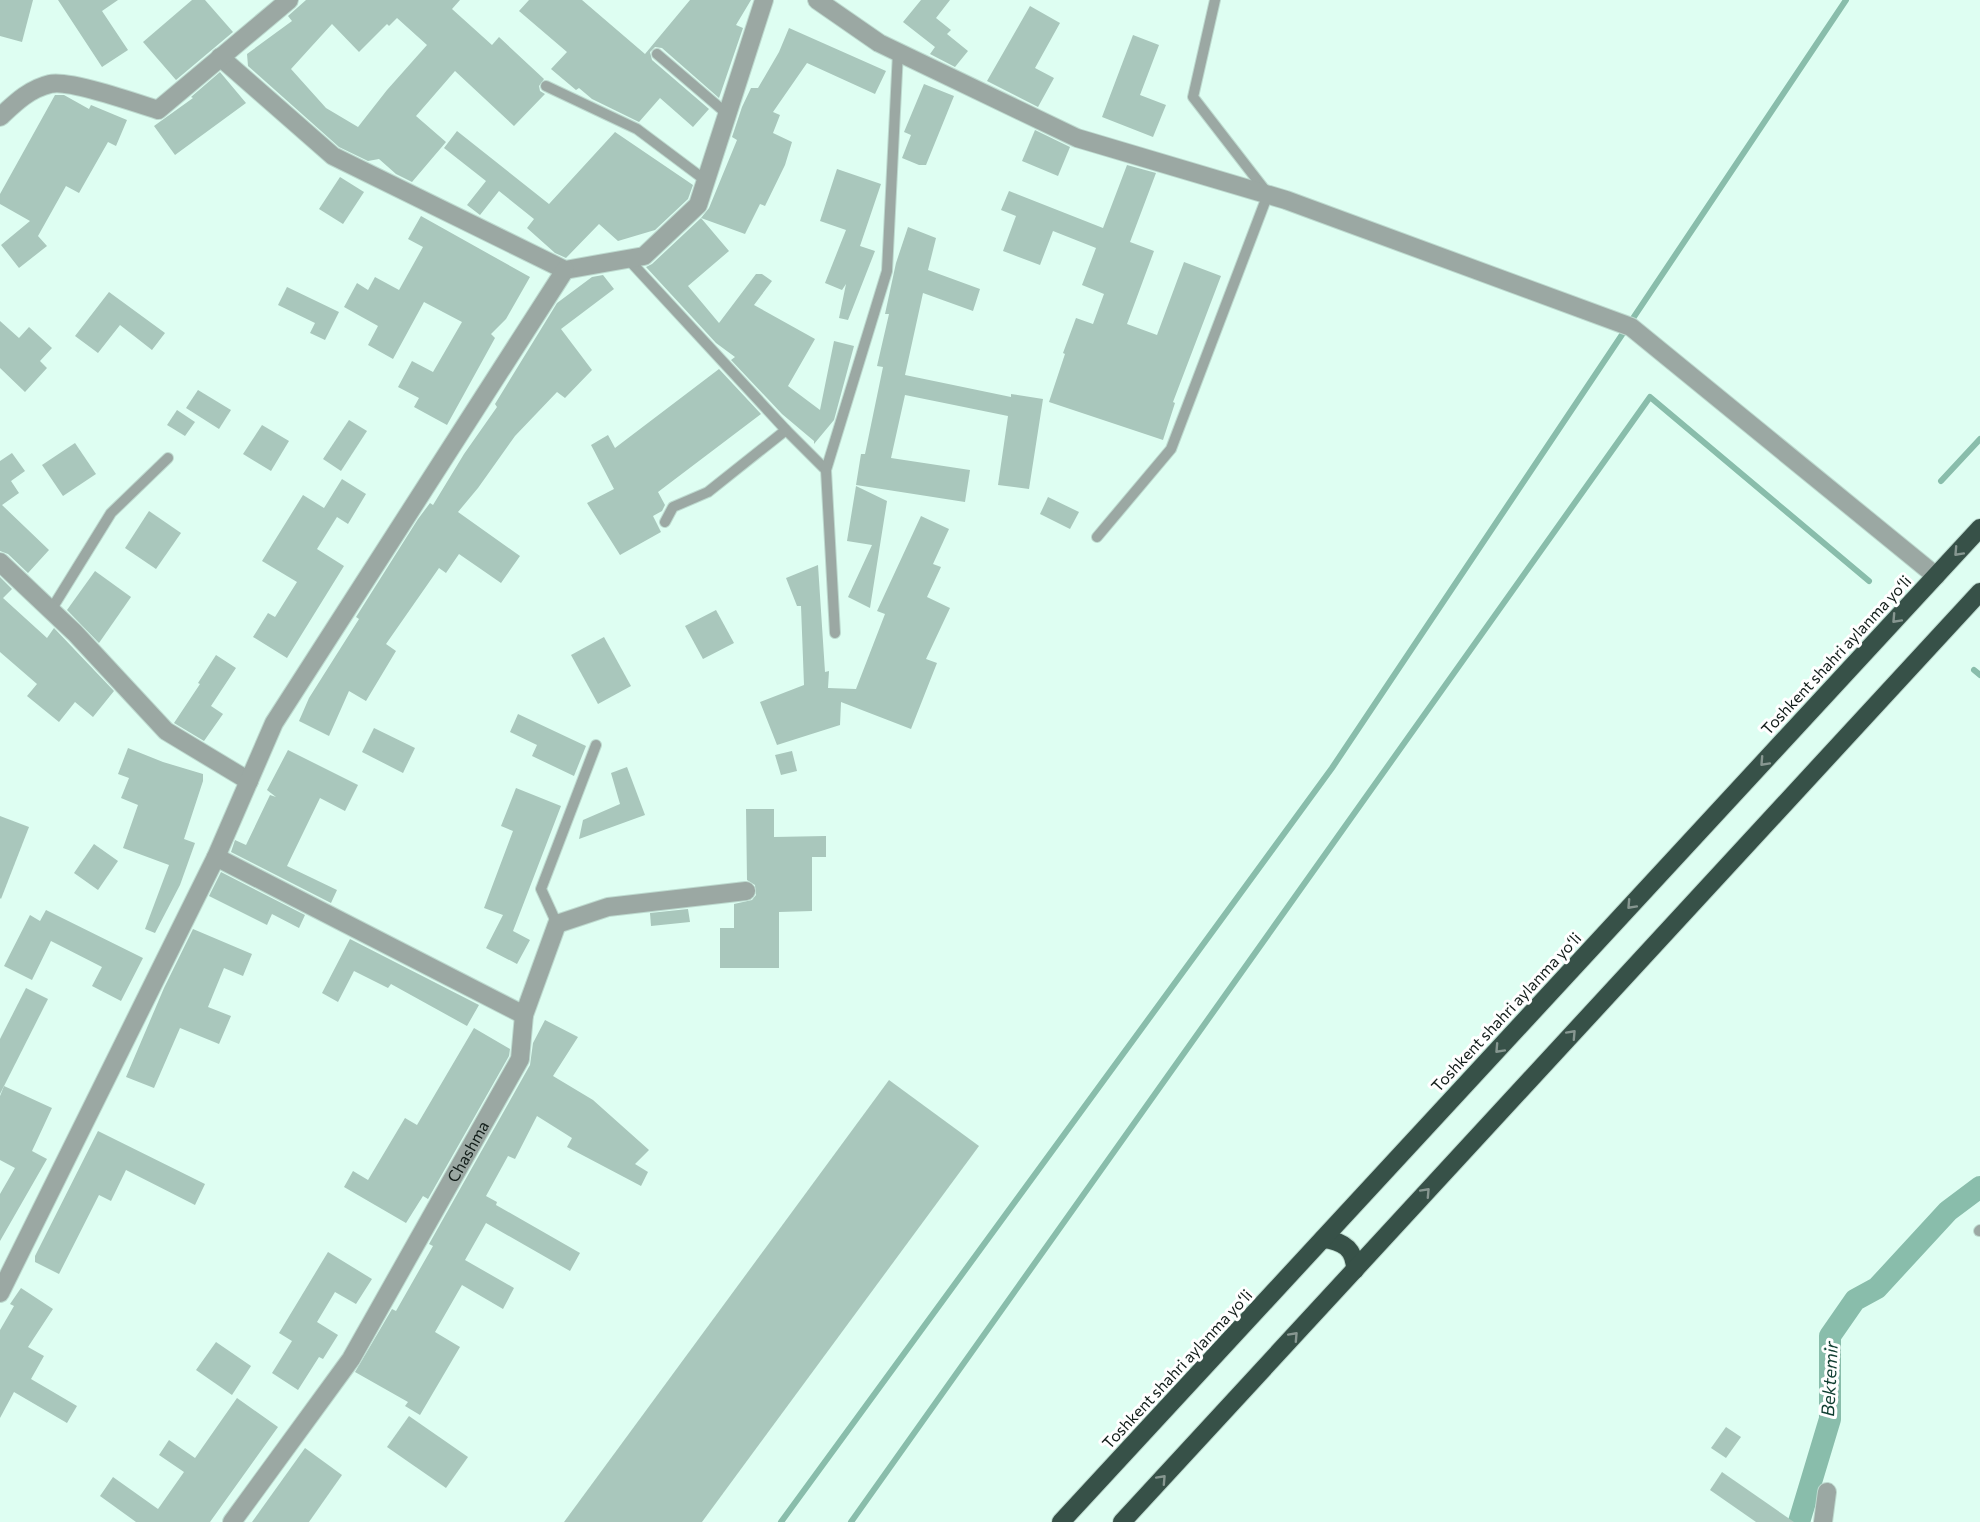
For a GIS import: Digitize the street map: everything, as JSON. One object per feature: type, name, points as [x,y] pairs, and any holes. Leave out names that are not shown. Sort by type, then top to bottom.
[{"type":"highway","name":"Toshkent shahri aylanma yoʻli","points":[[1061,1522],[1980,528]]},
{"type":"highway","points":[[1122,1522],[1980,592]]},
{"type":"highway","points":[[1323,1239],[1336,1241],[1347,1247],[1354,1257],[1355,1270]]},
{"type":"street","points":[[0,117],[24,95],[51,83],[86,88],[158,110],[289,0]]},
{"type":"street","points":[[220,57],[333,156],[564,270],[644,256],[698,205],[764,0]]},
{"type":"street","points":[[817,0],[879,43],[1077,138],[1268,194],[1625,325],[1936,576]]},
{"type":"street","points":[[0,1293],[216,857],[274,723],[564,270]]},
{"type":"street","points":[[0,562],[75,633],[166,731],[249,781]]},
{"type":"street","points":[[216,857],[524,1015]]},
{"type":"street","points":[[557,924],[608,907],[746,891]]},
{"type":"street","name":"Chashma","points":[[232,1522],[351,1359],[520,1059],[524,1015],[557,924]]},
{"type":"street","points":[[1823,1522],[1827,1492]]},
{"type":"lane","points":[[1097,537],[1171,449],[1268,194],[1193,97],[1215,0]]},
{"type":"lane","points":[[835,633],[826,470],[887,271],[898,52]]},
{"type":"lane","points":[[657,54],[726,113]]},
{"type":"lane","points":[[546,86],[637,129],[705,180]]},
{"type":"lane","points":[[628,259],[826,470]]},
{"type":"lane","points":[[665,522],[673,507],[708,492],[786,430]]},
{"type":"lane","points":[[51,610],[111,513],[168,458]]},
{"type":"lane","points":[[557,924],[541,889],[596,745]]},
{"type":"building","points":[[0,0],[33,0],[22,42],[0,36]]},
{"type":"building","points":[[58,0],[118,0],[102,11],[128,50],[102,67]]},
{"type":"building","points":[[192,0],[205,0],[233,32],[176,80],[143,42]]},
{"type":"building","points":[[306,0],[460,0],[452,9],[492,45],[499,37],[544,79],[539,86],[540,91],[545,94],[514,126],[455,71],[416,116],[446,142],[412,182],[396,174],[379,159],[368,161],[339,147],[248,66],[247,54],[292,21],[288,16]],"holes":[[[397,18],[427,45],[358,127],[326,108],[291,69],[332,24],[359,52],[387,24],[389,26]]]},
{"type":"building","points":[[529,0],[582,0],[645,54],[690,0],[751,0],[736,25],[743,28],[719,98],[662,48],[655,47],[650,52],[652,60],[709,109],[693,127],[660,98],[639,122],[592,99],[579,88],[576,90],[551,69],[567,52],[519,11]]},
{"type":"building","points":[[921,0],[950,0],[936,18],[951,30],[947,34],[968,51],[955,67],[930,54],[935,47],[903,22]]},
{"type":"building","points":[[1030,6],[1060,23],[1035,68],[1054,78],[1038,107],[987,81]]},
{"type":"building","points":[[789,28],[886,71],[875,94],[807,63],[773,112],[780,115],[773,133],[792,142],[785,165],[765,206],[760,204],[745,234],[701,218],[709,208],[737,140],[732,137],[742,107],[751,88],[758,88],[779,52]]},
{"type":"building","points":[[1133,35],[1159,45],[1140,95],[1166,105],[1153,137],[1102,117]]},
{"type":"building","points":[[220,72],[246,103],[175,155],[154,126],[193,98],[191,97]]},
{"type":"building","points":[[924,84],[954,96],[926,165],[919,165],[902,158],[911,135],[904,132]]},
{"type":"building","points":[[55,95],[64,95],[89,109],[91,105],[127,120],[116,146],[108,142],[79,193],[66,186],[38,236],[47,246],[19,268],[1,245],[30,221],[0,204],[0,194]]},
{"type":"building","points":[[1035,130],[1070,147],[1058,176],[1022,161]]},
{"type":"building","points":[[457,131],[549,204],[615,132],[693,185],[688,199],[655,230],[618,241],[599,224],[566,258],[555,253],[527,228],[534,219],[499,191],[480,215],[467,205],[486,181],[444,148]]},
{"type":"building","points":[[1127,165],[1156,173],[1130,242],[1154,251],[1127,324],[1157,335],[1184,262],[1221,276],[1173,402],[1175,403],[1163,440],[1049,402],[1076,318],[1093,324],[1104,294],[1082,285],[1096,248],[1053,231],[1040,265],[1003,251],[1016,216],[1001,210],[1009,191],[1103,228]]},
{"type":"building","points":[[837,169],[881,184],[860,246],[875,251],[848,320],[839,318],[846,284],[842,290],[825,283],[846,230],[820,221]]},
{"type":"building","points":[[340,177],[364,192],[343,224],[319,209]]},
{"type":"building","points":[[421,216],[530,277],[506,319],[491,334],[495,338],[447,425],[414,407],[419,398],[398,387],[412,361],[433,372],[462,322],[424,302],[393,359],[368,345],[378,326],[344,307],[357,283],[368,290],[375,277],[399,290],[423,247],[408,239]]},
{"type":"building","points":[[701,218],[729,251],[688,286],[719,323],[756,274],[762,274],[772,281],[754,305],[815,339],[788,386],[820,410],[834,341],[854,346],[834,420],[814,444],[814,441],[782,414],[731,360],[735,357],[716,343],[646,267]]},
{"type":"building","points":[[908,227],[936,238],[928,270],[980,289],[973,311],[923,293],[905,375],[1011,397],[1011,394],[1043,399],[1029,489],[998,485],[1008,416],[905,395],[891,458],[970,470],[965,502],[856,485],[861,454],[865,454],[883,367],[877,366],[889,314],[885,314],[896,263]]},
{"type":"building","points":[[603,275],[614,289],[561,329],[592,370],[565,398],[557,392],[515,436],[458,512],[520,556],[501,583],[459,554],[446,573],[439,568],[386,644],[396,651],[366,701],[349,691],[329,736],[299,721],[309,698],[359,619],[356,617],[418,519],[430,503],[433,505],[464,454],[497,407],[495,404],[557,303],[592,277]]},
{"type":"building","points":[[287,287],[339,312],[325,340],[310,333],[315,323],[278,305]]},
{"type":"building","points":[[109,292],[165,333],[152,350],[120,325],[98,353],[75,336]]},
{"type":"building","points":[[0,321],[19,338],[29,327],[52,348],[40,361],[47,368],[25,392],[0,368]]},
{"type":"building","points":[[719,369],[761,414],[658,492],[665,505],[662,511],[653,516],[661,532],[620,555],[587,503],[614,489],[591,445],[608,435],[615,448]]},
{"type":"building","points":[[198,390],[231,410],[219,429],[186,408]]},
{"type":"building","points":[[177,410],[195,422],[185,436],[167,425]]},
{"type":"building","points":[[349,420],[367,431],[341,471],[323,459]]},
{"type":"building","points":[[262,425],[289,441],[271,471],[243,454]]},
{"type":"building","points":[[75,443],[96,474],[63,496],[42,465]]},
{"type":"building","points":[[12,453],[25,471],[11,481],[19,493],[2,505],[49,550],[28,573],[8,554],[0,551],[0,461]]},
{"type":"building","points":[[342,479],[366,494],[348,524],[337,517],[317,549],[344,566],[287,658],[253,637],[268,613],[275,617],[297,582],[262,561],[303,495],[324,508]]},
{"type":"building","points":[[856,486],[887,501],[870,608],[848,597],[872,545],[847,541]]},
{"type":"building","points":[[1048,497],[1079,512],[1070,529],[1040,514]]},
{"type":"building","points":[[149,511],[181,533],[156,569],[125,548]]},
{"type":"building","points":[[921,516],[949,529],[933,564],[941,567],[927,597],[950,608],[926,659],[937,663],[911,729],[841,702],[840,725],[777,745],[760,702],[804,685],[801,606],[797,606],[786,578],[818,565],[825,672],[829,671],[828,688],[856,689],[885,614],[877,611]]},
{"type":"building","points":[[95,571],[131,597],[99,643],[67,610]]},
{"type":"building","points":[[0,577],[12,589],[3,598],[47,638],[54,628],[114,691],[93,717],[75,702],[59,722],[27,696],[37,684],[0,652]]},
{"type":"building","points":[[716,610],[734,643],[703,659],[685,626]]},
{"type":"building","points":[[604,637],[631,686],[598,704],[571,655]]},
{"type":"building","points":[[216,655],[236,668],[211,706],[223,714],[204,741],[174,723]]},
{"type":"building","points":[[518,714],[586,746],[574,776],[532,756],[537,745],[510,732]]},
{"type":"building","points":[[374,728],[415,748],[403,773],[362,752]]},
{"type":"building","points":[[128,748],[203,774],[203,781],[184,839],[195,843],[180,885],[155,933],[145,929],[169,865],[123,848],[138,805],[121,798],[129,778],[118,774]]},
{"type":"building","points":[[288,750],[358,785],[345,811],[320,798],[287,866],[337,890],[331,903],[231,852],[235,840],[246,845],[270,795],[276,797],[267,790]]},
{"type":"building","points":[[792,751],[797,771],[781,775],[775,755]]},
{"type":"building","points":[[627,767],[645,815],[579,839],[583,820],[620,804],[611,773]]},
{"type":"building","points":[[516,788],[561,806],[513,931],[530,940],[517,964],[486,948],[503,915],[484,908],[513,831],[501,826]]},
{"type":"building","points":[[746,809],[774,809],[774,837],[826,836],[826,857],[812,857],[812,911],[779,912],[779,968],[720,968],[720,928],[734,928],[734,904],[752,900],[756,895],[755,885],[747,880]]},
{"type":"building","points":[[0,816],[29,827],[1,899],[0,898]]},
{"type":"building","points":[[94,844],[118,861],[98,890],[74,873]]},
{"type":"building","points":[[221,872],[305,915],[299,928],[272,914],[267,925],[209,896]]},
{"type":"building","points":[[688,909],[690,922],[651,926],[650,913]]},
{"type":"building","points":[[46,910],[143,958],[121,1001],[92,986],[102,967],[51,941],[32,980],[4,966],[30,915],[40,921]]},
{"type":"building","points":[[193,929],[252,954],[243,976],[224,968],[208,1007],[231,1016],[219,1044],[180,1028],[154,1088],[126,1077],[164,988]]},
{"type":"building","points":[[350,939],[479,1005],[467,1026],[391,984],[388,988],[354,971],[338,1002],[322,993]]},
{"type":"building","points":[[26,988],[48,999],[0,1094],[0,1039]]},
{"type":"building","points":[[545,1020],[578,1037],[553,1076],[593,1100],[649,1150],[635,1164],[648,1172],[641,1186],[567,1147],[572,1138],[537,1116],[515,1159],[508,1156],[486,1196],[497,1202],[496,1205],[580,1253],[570,1271],[486,1223],[465,1260],[514,1288],[503,1309],[462,1285],[435,1332],[460,1347],[420,1415],[405,1406],[408,1402],[355,1372],[392,1309],[396,1311],[433,1246],[429,1244],[530,1065],[533,1043]]},
{"type":"building","points":[[474,1028],[510,1049],[509,1056],[428,1199],[423,1196],[406,1223],[344,1187],[353,1171],[368,1180],[405,1118],[417,1125]]},
{"type":"building","points":[[889,1080],[979,1146],[702,1522],[564,1522]]},
{"type":"building","points":[[4,1086],[52,1108],[32,1151],[47,1159],[0,1241],[0,1194],[15,1168],[0,1160],[0,1096]]},
{"type":"building","points":[[98,1131],[205,1184],[195,1205],[126,1170],[111,1201],[99,1195],[59,1274],[35,1262],[35,1256]]},
{"type":"building","points":[[328,1252],[372,1279],[356,1304],[335,1292],[317,1322],[338,1335],[323,1359],[319,1357],[298,1390],[272,1373],[292,1341],[279,1333]]},
{"type":"building","points":[[21,1288],[53,1309],[28,1347],[44,1356],[31,1379],[77,1406],[67,1423],[14,1392],[0,1418],[0,1330],[14,1306],[10,1304]]},
{"type":"building","points":[[216,1342],[251,1366],[232,1395],[196,1370]]},
{"type":"building","points":[[237,1398],[278,1427],[210,1522],[136,1522],[100,1496],[113,1477],[158,1509],[184,1472],[159,1455],[169,1440],[195,1458]]},
{"type":"building","points":[[409,1416],[468,1457],[446,1488],[387,1447]]},
{"type":"building","points":[[1726,1427],[1741,1437],[1726,1458],[1711,1448]]},
{"type":"building","points":[[305,1448],[342,1475],[309,1522],[252,1522]]},
{"type":"building","points":[[1722,1472],[1794,1522],[1756,1522],[1710,1490]]},
{"type":"waterway","points":[[781,1522],[1332,768],[1846,0]]},
{"type":"waterway","points":[[851,1522],[1650,397],[1869,581]]},
{"type":"waterway","points":[[1941,481],[1980,439]]},
{"type":"waterway","points":[[1974,670],[1980,675]]},
{"type":"waterway","name":"Bektemir","points":[[1799,1522],[1830,1419],[1830,1336],[1855,1300],[1877,1288],[1948,1211],[1980,1187]]}]
